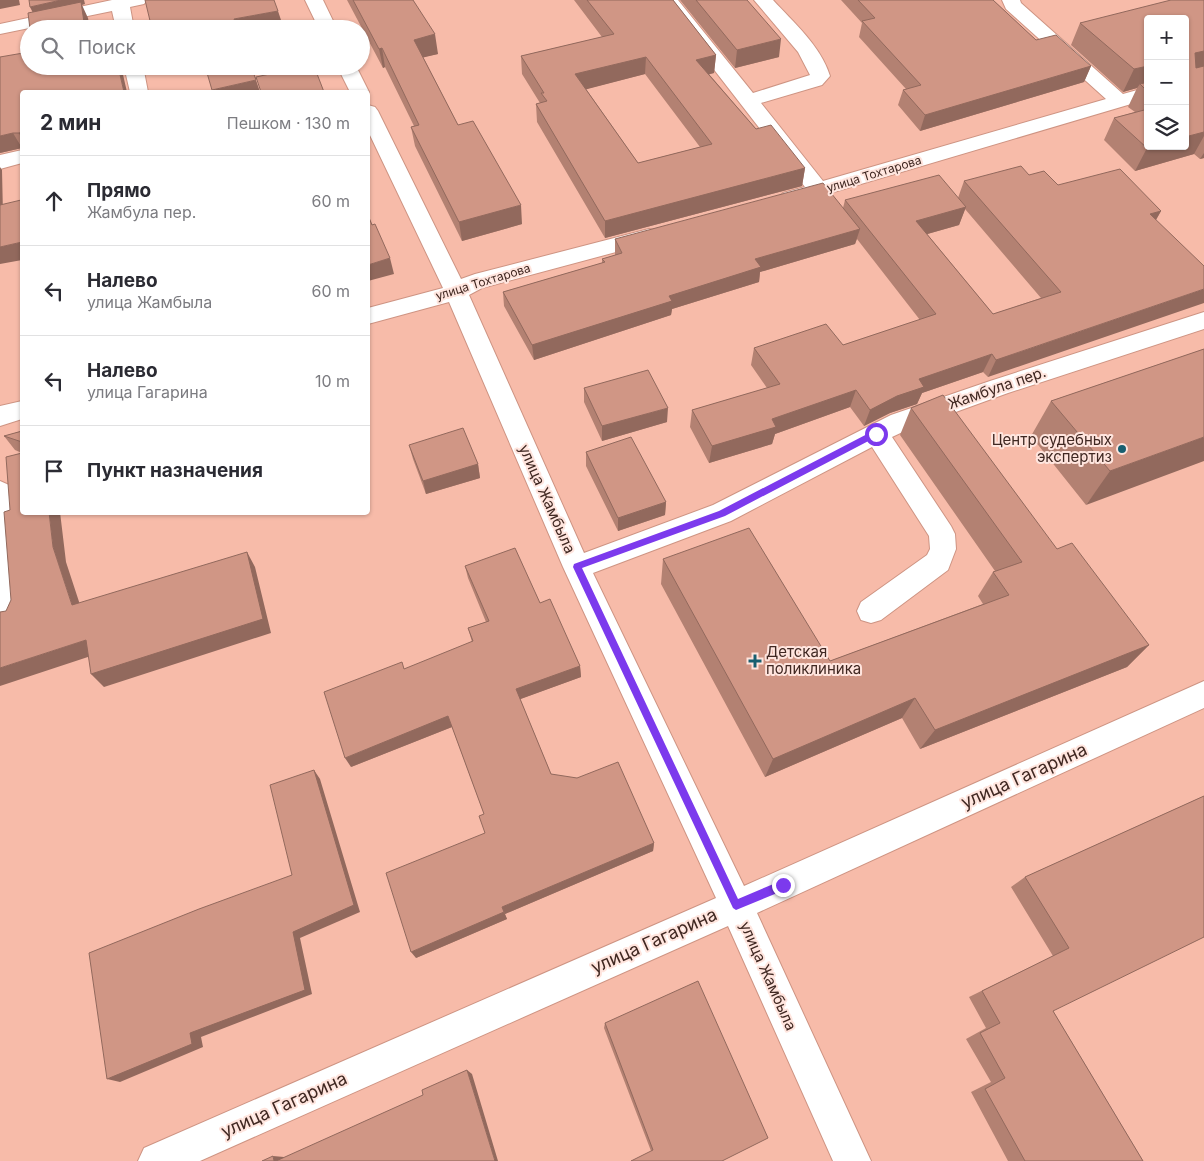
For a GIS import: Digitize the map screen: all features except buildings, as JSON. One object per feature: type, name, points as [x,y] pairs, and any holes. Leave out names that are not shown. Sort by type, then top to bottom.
[{"type":"street","points":[[314,0],[324,20]]},
{"type":"street","points":[[669,0],[819,190]]},
{"type":"street","points":[[749,100],[815,81],[820,76],[820,69],[809,54],[763,0]]},
{"type":"street","points":[[1011,0],[1012,5],[1119,101]]},
{"type":"street","points":[[43,20],[129,2],[126,20]]},
{"type":"street","points":[[0,29],[20,25]]},
{"type":"street","points":[[135,75],[139,90]]},
{"type":"street","points":[[350,75],[358,90]]},
{"type":"street","name":"улица Тохтарова","points":[[772,203],[1144,94]]},
{"type":"street","name":"улица Жамбыла","points":[[370,114],[456,292],[577,567],[736,905],[852,1161]]},
{"type":"street","points":[[0,162],[20,157]]},
{"type":"street","name":"улица Тохтарова","points":[[370,315],[456,292],[475,282],[666,231]]},
{"type":"street","name":"Жамбула пер.","points":[[577,567],[722,514],[900,422],[999,387],[1204,320]]},
{"type":"street","points":[[0,416],[20,411]]},
{"type":"street","points":[[871,610],[938,562],[942,549],[942,534],[876,434]]},
{"type":"street","points":[[0,492],[10,614],[0,617]]},
{"type":"street","name":"улица Гагарина","points":[[158,1161],[736,905],[1204,694]]},
{"type":"place","name":"Центр судебных экспертиз","points":[[1122,449]]},
{"type":"place","name":"Детская поликлиника","points":[[755,661]]},
{"type":"route","points":[[783,885],[736,905],[577,567],[722,514],[814,464],[876,434]]}]
